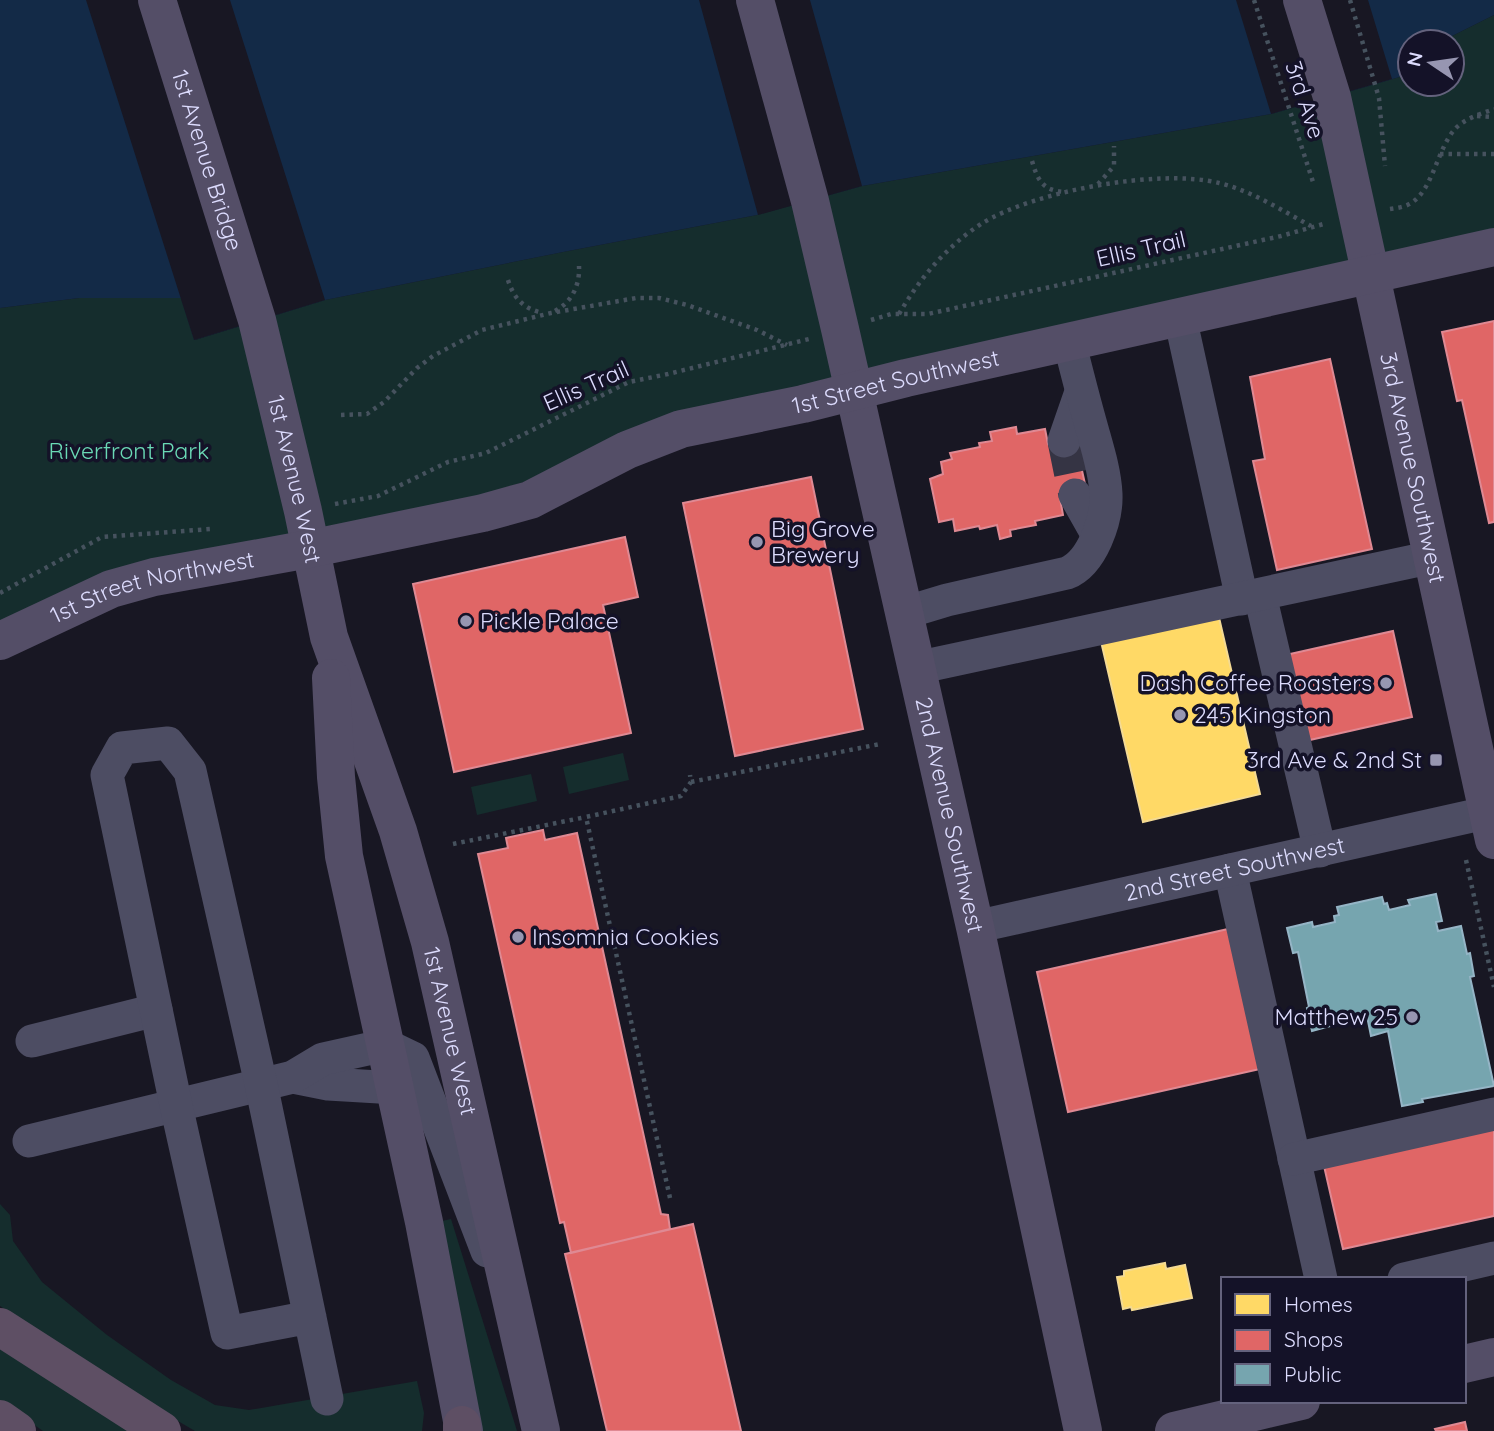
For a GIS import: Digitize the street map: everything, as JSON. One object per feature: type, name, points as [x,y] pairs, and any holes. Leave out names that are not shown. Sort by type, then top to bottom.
[{"type":"highway","points":[[0,1327],[162,1431]]},
{"type":"highway","points":[[0,1419],[17,1431]]},
{"type":"main road","name":"1st Avenue Bridge","points":[[157,0],[257,320]]},
{"type":"main road","name":"2nd Avenue Southwest","points":[[755,0],[810,201],[854,392],[975,927],[1083,1431]]},
{"type":"main road","name":"3rd Avenue Southwest","points":[[1302,0],[1332,97],[1433,557],[1486,832]]},
{"type":"main road","name":"1st Street Southwest","points":[[309,549],[483,513],[530,500],[627,450],[681,429],[1494,247]]},
{"type":"main road","name":"1st Avenue West","points":[[257,320],[303,511],[329,637],[398,831],[430,942],[541,1431]]},
{"type":"main road","name":"1st Street Northwest","points":[[0,641],[111,589],[154,577],[309,549]]},
{"type":"main road","name":"1st Avenue West","points":[[329,637],[336,777],[344,856],[424,1222],[463,1429]]},
{"type":"main road","points":[[1466,1364],[1494,1357]]},
{"type":"main road","points":[[1174,1431],[1293,1403]]},
{"type":"street","points":[[1180,317],[1251,597],[1320,851]]},
{"type":"street","points":[[904,613],[947,600],[1067,573],[1075,570],[1090,548],[1104,513],[1106,494],[1069,341]]},
{"type":"street","points":[[1064,441],[1082,392]]},
{"type":"street","points":[[1075,495],[1090,548]]},
{"type":"street","points":[[916,668],[1433,557]]},
{"type":"street","points":[[310,1317],[228,1333],[176,1105],[107,775],[122,748],[167,743],[190,771],[261,1084],[310,1317],[327,1399]]},
{"type":"street","name":"2nd Street Southwest","points":[[975,927],[1320,851],[1486,832]]},
{"type":"street","points":[[1230,870],[1274,1116],[1294,1159],[1321,1277]]},
{"type":"street","points":[[32,1041],[156,1010]]},
{"type":"street","points":[[29,1140],[293,1077],[323,1059],[386,1045],[414,1058],[522,1349]]},
{"type":"street","points":[[293,1077],[328,1084],[396,1088]]},
{"type":"street","points":[[1294,1159],[1494,1114]]},
{"type":"street","points":[[1413,1277],[1494,1258]]},
{"type":"path","name":"3rd Ave","points":[[1254,0],[1314,188]]},
{"type":"path","points":[[1350,0],[1380,98],[1385,169]]},
{"type":"path","points":[[1398,208],[1414,202],[1421,194],[1456,128],[1494,109]]},
{"type":"path","points":[[1476,116],[1494,117]]},
{"type":"path","points":[[1095,187],[1114,166],[1114,146]]},
{"type":"path","points":[[1440,154],[1494,154]]},
{"type":"path","points":[[1032,161],[1037,177],[1045,187],[1053,191],[1070,192]]},
{"type":"path","points":[[899,314],[931,267],[966,235],[1002,213],[1070,192],[1159,178],[1200,179],[1249,192],[1312,226]]},
{"type":"path","points":[[1388,197],[1392,213]]},
{"type":"path","name":"Ellis Trail","points":[[887,315],[928,314],[1281,236],[1320,224]]},
{"type":"path","points":[[508,280],[521,304],[530,310],[551,313],[569,301],[576,288],[579,266]]},
{"type":"path","points":[[341,415],[367,414],[384,402],[417,368],[464,338],[498,325],[636,298],[659,298],[708,312],[788,345]]},
{"type":"path","name":"Ellis Trail","points":[[378,496],[448,462],[486,453],[629,382],[818,336]]},
{"type":"path","points":[[0,593],[102,537],[219,528]]},
{"type":"path","points":[[453,845],[681,796],[690,778],[880,744]]},
{"type":"path","points":[[586,817],[670,1198]]},
{"type":"path","points":[[1486,832],[1494,988]]},
{"type":"green space","name":"Riverfront Park","points":[[1494,15],[1494,247],[627,450],[0,641],[0,308],[79,298],[181,298],[195,340],[325,300],[757,215],[862,186],[1271,114],[1396,78],[1396,98],[1466,98],[1466,29]]},
{"type":"green space","points":[[623,753],[629,780],[569,794],[563,767]]},
{"type":"green space","points":[[531,774],[537,801],[477,815],[471,787]]},
{"type":"green space","points":[[0,1204],[10,1215],[13,1241],[42,1282],[107,1335],[171,1380],[215,1405],[249,1410],[417,1381],[424,1413],[422,1431],[195,1431],[125,1390],[0,1306]]},
{"type":"green space","points":[[451,1219],[517,1431],[481,1431],[442,1221]]},
{"type":"green space","points":[[0,1346],[130,1431],[43,1431],[0,1401]]},
{"type":"water","points":[[0,0],[1494,0],[1494,15],[1466,29],[1396,28],[1396,78],[1271,114],[862,186],[757,215],[325,300],[194,340],[181,298],[79,298],[0,308]]},
{"type":"pier","points":[[86,0],[230,0],[325,300],[194,340]]},
{"type":"pier","points":[[699,0],[810,0],[862,186],[758,215]]},
{"type":"pier","points":[[1236,0],[1368,0],[1392,79],[1271,114]]},
{"type":"building: Homes","name":"245 Kingston","points":[[1217,609],[1260,794],[1143,822],[1100,637]]},
{"type":"building: Homes","points":[[1165,1263],[1166,1269],[1185,1265],[1192,1298],[1132,1310],[1131,1307],[1123,1309],[1117,1277],[1124,1276],[1124,1271]]},
{"type":"building: Shops","points":[[1494,321],[1494,522],[1489,523],[1462,400],[1457,401],[1442,332]]},
{"type":"building: Shops","points":[[1330,359],[1372,549],[1277,570],[1253,461],[1265,459],[1250,377]]},
{"type":"building: Shops","points":[[1016,427],[1017,434],[1045,429],[1048,444],[1075,439],[1087,493],[1060,498],[1063,515],[1035,521],[1036,525],[1010,530],[1011,536],[1000,539],[997,525],[955,531],[953,519],[939,522],[930,479],[943,474],[941,462],[952,459],[950,453],[980,447],[979,443],[992,441],[990,432]]},
{"type":"building: Shops","points":[[811,477],[863,729],[735,756],[683,503]]},
{"type":"building: Shops","points":[[625,537],[638,597],[603,605],[631,733],[454,772],[413,584]]},
{"type":"building: Shops","points":[[1393,631],[1412,717],[1301,742],[1281,656]]},
{"type":"building: Shops","points":[[543,830],[545,840],[577,833],[661,1214],[668,1215],[670,1229],[571,1253],[564,1222],[560,1223],[478,854],[508,848],[506,838]]},
{"type":"building: Shops","points":[[1228,929],[1260,1069],[1068,1112],[1037,972]]},
{"type":"building: Shops","points":[[1494,1128],[1494,1216],[1343,1249],[1324,1166]]},
{"type":"building: Shops","points":[[693,1224],[741,1431],[607,1431],[565,1254]]},
{"type":"building: Shops","points":[[1465,1422],[1467,1431],[1435,1429]]},
{"type":"building: Public","points":[[1436,894],[1442,921],[1436,922],[1438,931],[1461,926],[1467,954],[1470,953],[1474,976],[1470,977],[1494,1086],[1422,1099],[1423,1102],[1402,1106],[1388,1031],[1371,1036],[1367,1016],[1312,1031],[1298,952],[1293,953],[1287,928],[1312,922],[1313,927],[1335,922],[1334,916],[1339,915],[1337,907],[1382,897],[1389,910],[1410,905],[1408,900]]},
{"type":"tunnel","points":[[1064,441],[1075,495]]},
{"type":"place","name":"Big Grove Brewery","points":[[757,542]]},
{"type":"place","name":"Pickle Palace","points":[[466,621]]},
{"type":"place","name":"Dash Coffee Roasters","points":[[1386,683]]},
{"type":"place","name":"245 Kingston","points":[[1180,715]]},
{"type":"place","name":"3rd Ave & 2nd St","points":[[1436,760]]},
{"type":"place","name":"Insomnia Cookies","points":[[518,937]]},
{"type":"place","name":"Matthew 25","points":[[1412,1017]]}]
